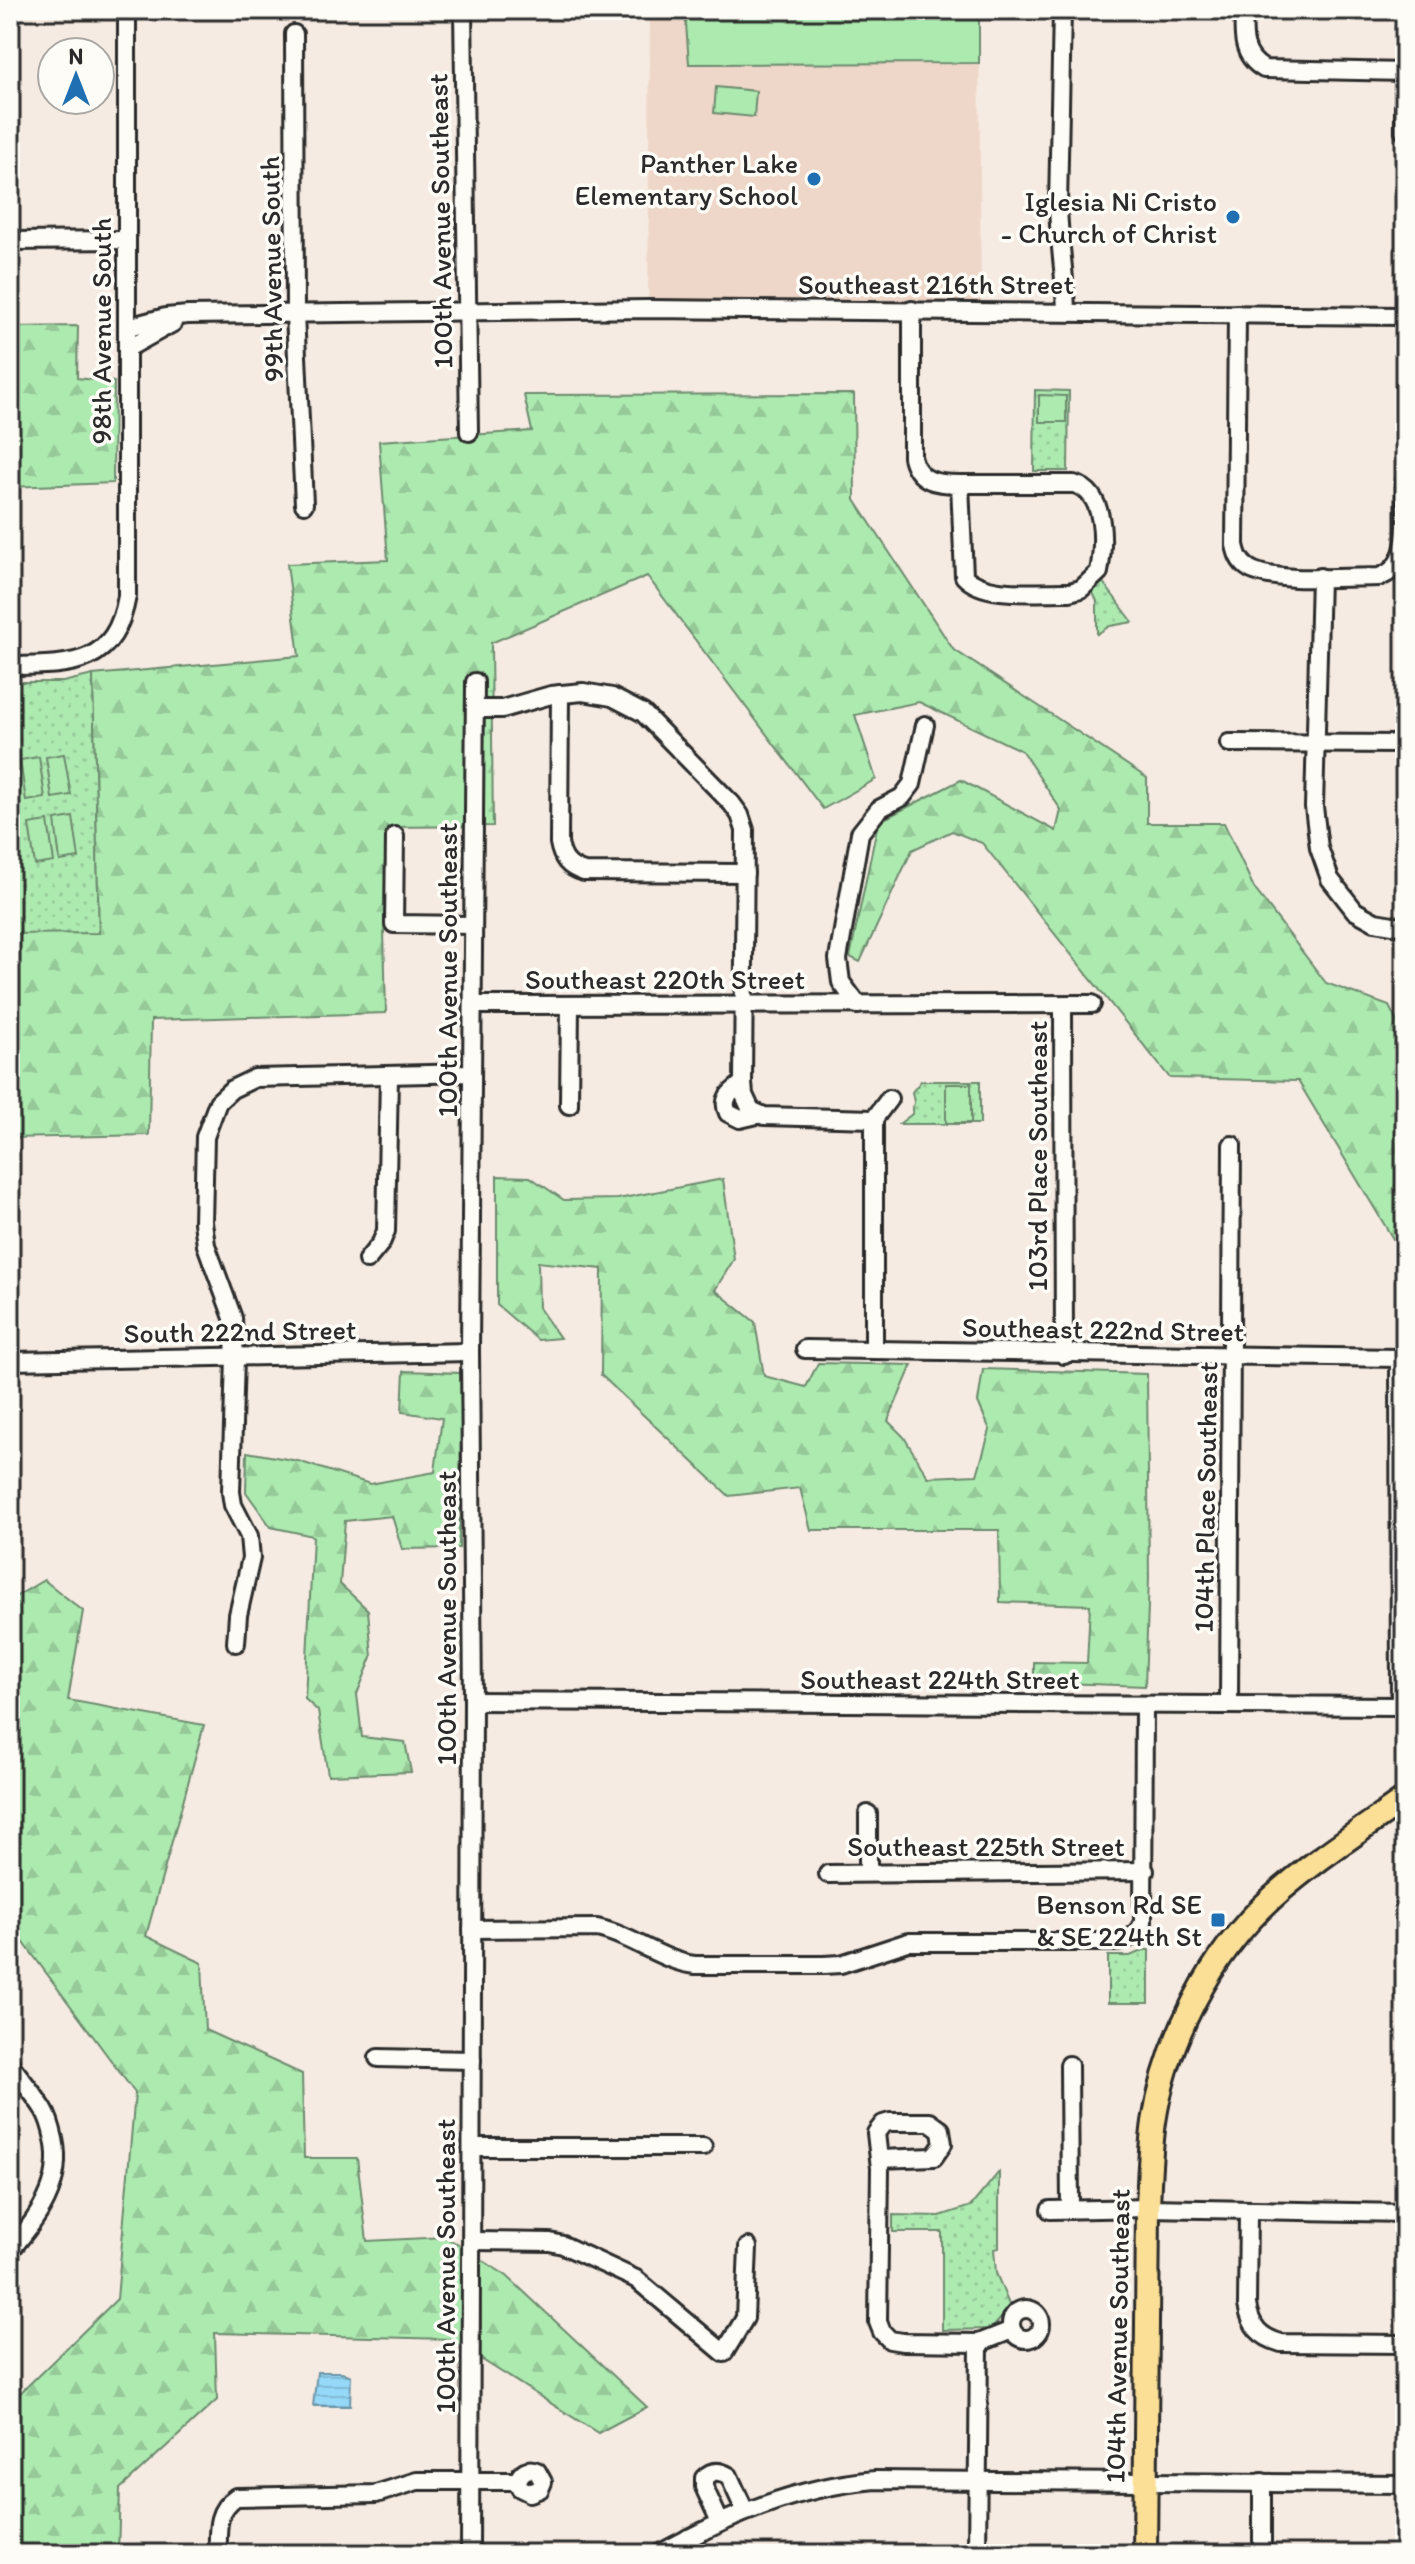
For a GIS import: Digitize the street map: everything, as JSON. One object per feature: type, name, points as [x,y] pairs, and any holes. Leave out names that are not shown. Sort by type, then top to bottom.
[{"type":"main road","name":"104th Avenue Southeast","points":[[1145,2554],[1148,2208],[1154,2120],[1162,2083],[1206,1980],[1238,1936],[1269,1900],[1405,1799]]},
{"type":"street","name":"98th Avenue South","points":[[10,666],[76,662],[93,656],[106,646],[117,631],[125,612],[127,10]]},
{"type":"street","name":"100th Avenue Southeast","points":[[463,10],[469,432]]},
{"type":"street","points":[[1062,10],[1058,206],[1066,311]]},
{"type":"street","points":[[1244,10],[1246,52],[1254,64],[1264,69],[1405,72]]},
{"type":"street","points":[[1404,131],[1405,29]]},
{"type":"street","name":"99th Avenue South","points":[[294,34],[295,314],[304,504]]},
{"type":"street","points":[[10,241],[127,240]]},
{"type":"street","points":[[912,310],[912,457],[915,468],[931,482],[1074,484],[1088,491],[1099,507],[1099,572],[1077,591],[994,591],[975,586],[968,581],[962,569],[960,484]]},
{"type":"street","name":"Southeast 216th Street","points":[[218,315],[912,310],[1405,316]]},
{"type":"street","points":[[1237,314],[1235,545],[1238,557],[1247,568],[1269,576],[1379,577],[1389,574],[1397,567],[1404,545],[1405,481]]},
{"type":"street","points":[[128,327],[166,317],[218,315]]},
{"type":"street","points":[[128,348],[170,324],[218,315]]},
{"type":"street","points":[[1320,577],[1316,743],[1316,829],[1319,848],[1330,879],[1355,911],[1375,922],[1405,927]]},
{"type":"street","name":"100th Avenue Southeast","points":[[470,2554],[473,1701],[470,1352],[475,682]]},
{"type":"street","points":[[475,709],[502,709],[560,694],[583,692],[635,706],[740,815],[745,830],[743,1083],[752,1110],[874,1119]]},
{"type":"street","points":[[560,694],[559,843],[561,854],[573,869],[584,872],[745,873]]},
{"type":"street","name":"Southeast 220th Street","points":[[858,1005],[839,978],[838,959],[860,833],[879,809],[902,797],[912,784],[925,725]]},
{"type":"street","points":[[1229,743],[1405,744]]},
{"type":"street","points":[[395,836],[394,924],[473,925]]},
{"type":"street","name":"Southeast 220th Street","points":[[473,1005],[1092,1004]]},
{"type":"street","points":[[569,1105],[570,1005]]},
{"type":"street","name":"103rd Place Southeast","points":[[1063,1006],[1064,1355]]},
{"type":"street","points":[[236,1643],[238,1615],[251,1558],[249,1536],[233,1505],[231,1492],[235,1358],[232,1310],[206,1245],[203,1222],[205,1137],[218,1102],[232,1089],[255,1078],[472,1073]]},
{"type":"street","points":[[367,1260],[386,1231],[389,1076]]},
{"type":"street","points":[[874,1350],[874,1119],[889,1099]]},
{"type":"street","name":"104th Place Southeast","points":[[1229,1705],[1232,1145]]},
{"type":"street","name":"Southeast 222nd Street","points":[[805,1349],[1399,1358],[1402,1708]]},
{"type":"street","name":"South 222nd Street","points":[[10,1361],[470,1352]]},
{"type":"street","name":"Southeast 224th Street","points":[[473,1701],[1402,1708]]},
{"type":"street","points":[[472,1929],[597,1928],[623,1936],[676,1961],[709,1965],[841,1964],[908,1942],[1118,1942],[1133,1936],[1143,1922],[1144,1706]]},
{"type":"street","points":[[868,1814],[868,1873]]},
{"type":"street","name":"Southeast 225th Street","points":[[828,1874],[1145,1871]]},
{"type":"street","points":[[378,2058],[472,2060]]},
{"type":"street","points":[[10,2064],[46,2112],[56,2148],[56,2167],[53,2186],[45,2205],[10,2251]]},
{"type":"street","points":[[1069,2065],[1070,2210]]},
{"type":"street","points":[[472,2147],[703,2147]]},
{"type":"street","points":[[879,2159],[878,2322],[882,2332],[890,2340],[903,2342],[979,2343],[1012,2330]]},
{"type":"street","points":[[1050,2210],[1148,2208],[1405,2213]]},
{"type":"street","points":[[1248,2212],[1247,2305],[1255,2328],[1266,2338],[1281,2343],[1405,2344]]},
{"type":"street","points":[[472,2241],[550,2242],[563,2245],[636,2279],[724,2353],[745,2318],[748,2247]]},
{"type":"street","points":[[977,2554],[979,2343]]},
{"type":"street","points":[[720,2522],[704,2487],[704,2478],[709,2473],[717,2471],[729,2476],[745,2511]]},
{"type":"street","points":[[659,2554],[745,2511],[837,2483],[875,2480],[1405,2484]]},
{"type":"street","points":[[218,2554],[218,2519],[227,2503],[244,2495],[376,2494],[410,2482],[518,2481]]},
{"type":"street","points":[[1262,2482],[1262,2554]]},
{"type":"street","points":[[688,2538],[696,2554]]},
{"type":"shaded area","name":"Panther Lake Elementary School","points":[[650,10],[979,10],[981,310],[648,309]]},
{"type":"green space","points":[[685,10],[979,10],[979,63],[689,64]]},
{"type":"green space","points":[[716,87],[756,91],[754,117],[714,113]]},
{"type":"green space","points":[[78,326],[77,378],[114,382],[113,483],[10,487],[10,327]]},
{"type":"green space","points":[[1035,390],[1069,391],[1068,471],[1034,471]]},
{"type":"green space","points":[[854,394],[855,500],[953,649],[1147,778],[1147,823],[1224,823],[1254,888],[1326,983],[1389,1006],[1405,1038],[1405,1259],[1298,1081],[1170,1078],[982,843],[952,831],[912,850],[860,962],[850,957],[878,822],[961,780],[1056,831],[1061,810],[1022,751],[919,702],[855,715],[876,779],[823,809],[647,576],[491,643],[493,826],[387,827],[384,930],[386,1013],[151,1020],[149,1135],[10,1138],[10,934],[99,933],[93,675],[299,656],[287,564],[388,560],[379,441],[532,431],[524,395]]},
{"type":"green space","points":[[1039,395],[1066,396],[1066,422],[1039,422]]},
{"type":"green space","points":[[1102,581],[1133,622],[1110,626],[1097,634],[1097,601],[1092,591]]},
{"type":"green space","points":[[93,675],[99,934],[10,934],[10,682],[63,682]]},
{"type":"green space","points":[[64,754],[71,795],[52,798],[46,757]]},
{"type":"green space","points":[[39,757],[45,798],[26,801],[20,760]]},
{"type":"green space","points":[[73,817],[79,858],[60,861],[55,820]]},
{"type":"green space","points":[[48,821],[54,862],[35,865],[29,824]]},
{"type":"green space","points":[[921,1081],[980,1081],[980,1124],[899,1124],[912,1114],[912,1092]]},
{"type":"green space","points":[[946,1084],[971,1084],[971,1123],[946,1123]]},
{"type":"green space","points":[[497,1176],[530,1177],[564,1200],[618,1199],[723,1179],[734,1259],[715,1290],[755,1322],[764,1376],[806,1387],[818,1363],[912,1365],[888,1421],[904,1437],[928,1477],[977,1475],[990,1430],[978,1402],[983,1369],[1147,1374],[1149,1578],[1145,1686],[1034,1682],[1034,1662],[1087,1663],[1090,1605],[1000,1602],[999,1530],[811,1530],[800,1488],[729,1496],[601,1375],[602,1269],[538,1262],[539,1308],[560,1338],[538,1340],[497,1305]]},
{"type":"green space","points":[[404,1371],[462,1373],[459,1548],[402,1549],[392,1516],[345,1521],[340,1584],[368,1610],[372,1657],[357,1694],[362,1737],[405,1742],[411,1772],[328,1775],[318,1711],[305,1699],[313,1536],[271,1527],[246,1492],[247,1452],[298,1461],[370,1484],[435,1472],[442,1418],[402,1412]]},
{"type":"green space","points":[[44,1580],[83,1611],[68,1700],[204,1725],[146,1936],[202,1963],[205,2030],[302,2074],[304,2158],[357,2158],[367,2241],[446,2237],[507,2276],[647,2407],[598,2433],[449,2339],[215,2333],[217,2400],[120,2489],[118,2554],[10,2554],[10,2403],[117,2299],[135,2093],[10,1924],[10,1600]]},
{"type":"green space","points":[[1149,1950],[1149,2003],[1108,2003],[1108,1956],[1130,1956]]},
{"type":"green space","points":[[999,2172],[999,2248],[994,2249],[996,2273],[1010,2307],[992,2329],[942,2330],[942,2232],[893,2232],[893,2215],[940,2216],[971,2206]]},
{"type":"water","points":[[317,2372],[342,2372],[351,2376],[350,2406],[313,2406]]},
{"type":"place","name":"Panther Lake Elementary School","points":[[814,179]]},
{"type":"place","name":"Iglesia Ni Cristo - Church of Christ","points":[[1233,217]]},
{"type":"place","name":"Benson Rd SE & SE 224th St","points":[[1218,1920]]}]
